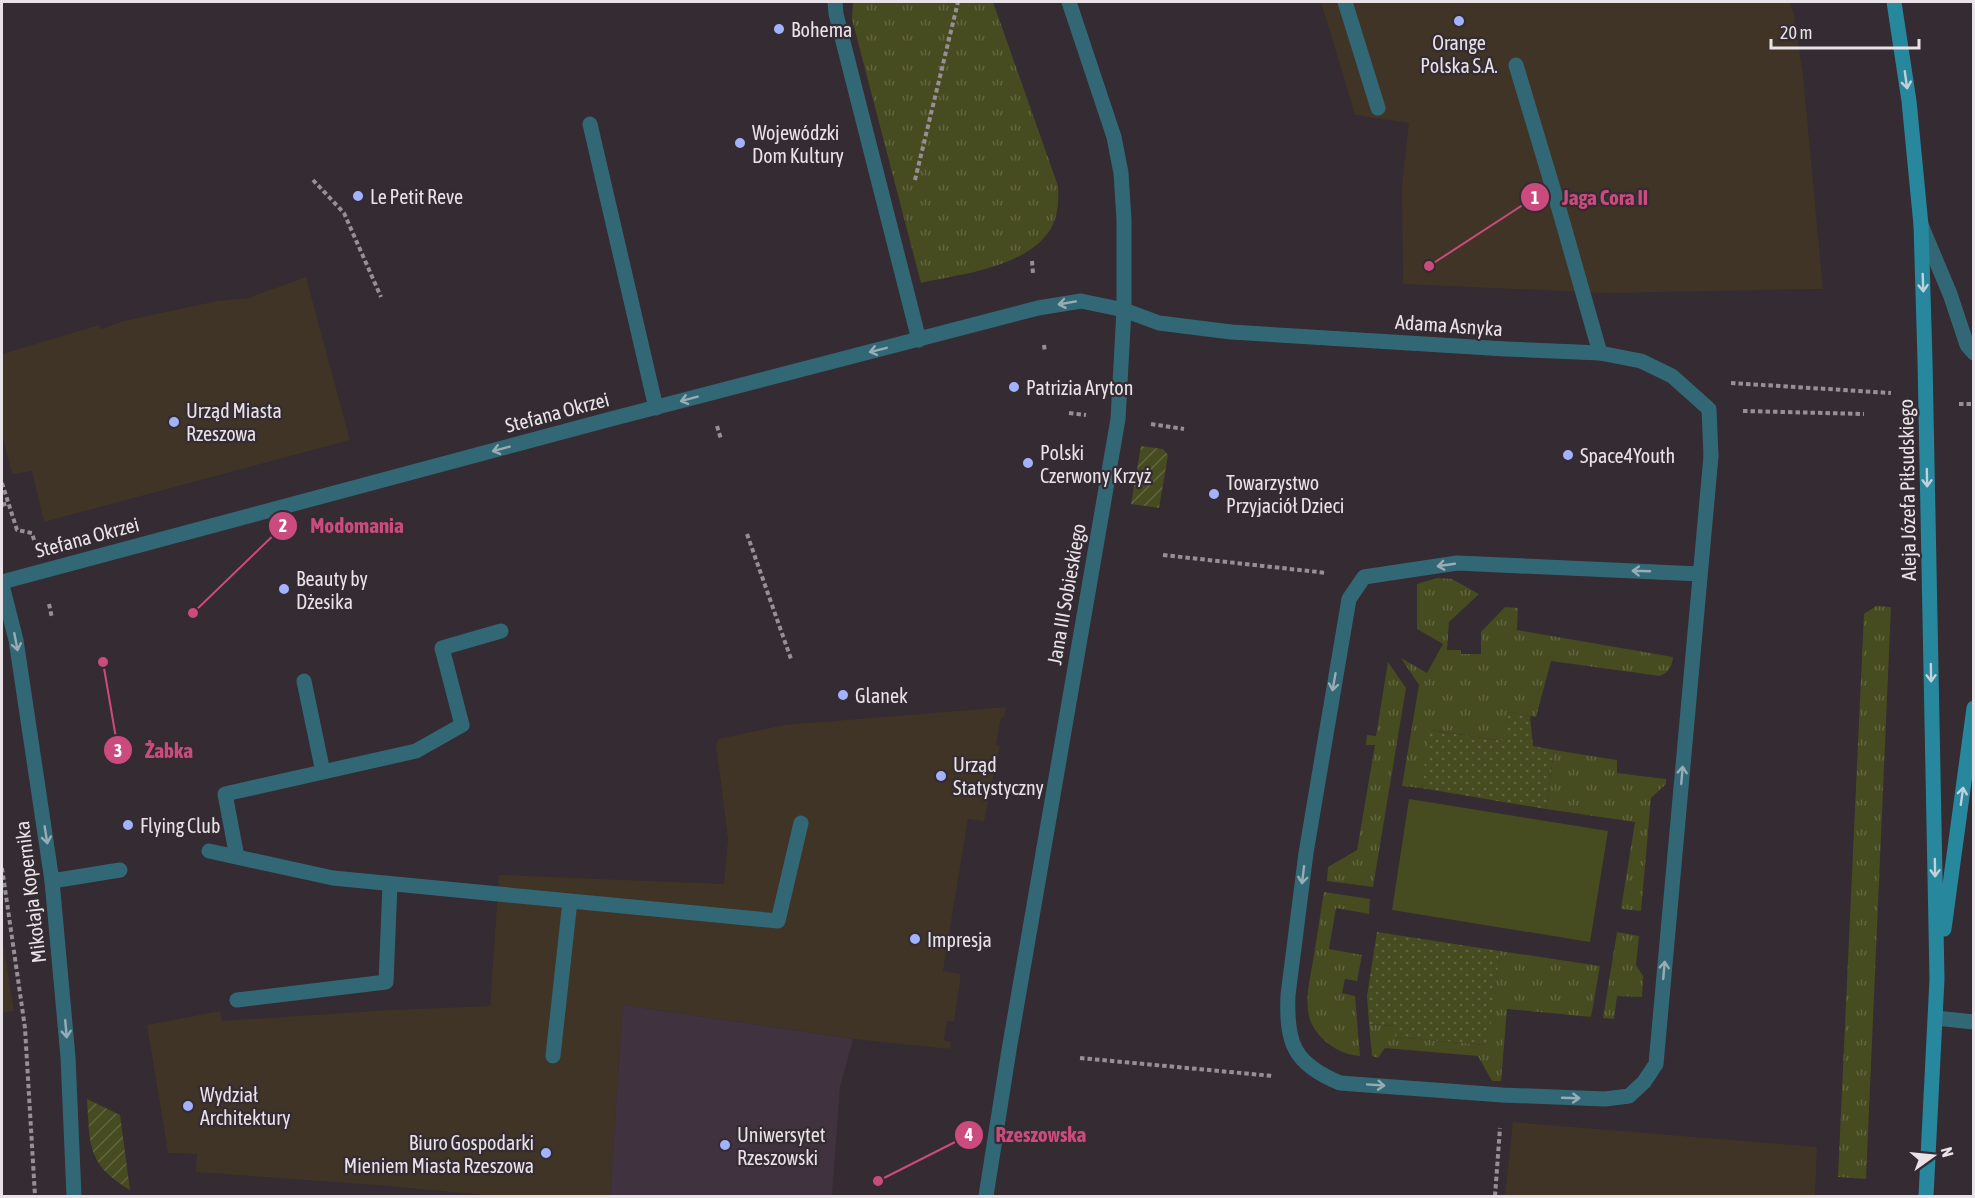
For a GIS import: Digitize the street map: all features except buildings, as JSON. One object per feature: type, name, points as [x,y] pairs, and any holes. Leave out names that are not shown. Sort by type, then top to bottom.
[{"type":"main road","name":"Aleja Józefa Piłsudskiego","points":[[1894,2],[1909,101],[1921,225],[1937,979],[1926,1197]]},
{"type":"main road","name":"Aleja Józefa Piłsudskiego","points":[[1937,979],[1974,708]]},
{"type":"street","points":[[835,2],[836,14],[919,340]]},
{"type":"street","name":"Jana III Sobieskiego","points":[[986,1197],[1013,1027],[1118,419],[1124,310],[1124,220],[1121,173],[1114,136],[1069,2]]},
{"type":"street","points":[[1345,2],[1378,108]]},
{"type":"street","points":[[1516,65],[1556,195],[1599,353]]},
{"type":"street","points":[[590,124],[656,408]]},
{"type":"street","points":[[1921,225],[1950,294],[1967,345],[1974,353]]},
{"type":"street","name":"Stefana Okrzei","points":[[2,584],[1038,308],[1081,301],[1124,310]]},
{"type":"street","name":"Adama Asnyka","points":[[1124,310],[1159,322],[1231,332],[1506,350],[1599,353],[1641,361],[1672,376],[1709,410]]},
{"type":"street","points":[[1700,574],[1457,563],[1364,577],[1349,599],[1306,853],[1287,1017],[1290,1041],[1302,1060],[1320,1074],[1340,1083],[1502,1095],[1605,1099],[1629,1096],[1644,1082],[1656,1064],[1711,456],[1709,410]]},
{"type":"street","name":"Mikołaja Kopernika","points":[[2,584],[16,640],[52,881],[68,1057],[74,1197]]},
{"type":"street","points":[[237,857],[225,794],[416,751],[462,725],[442,648],[501,631]]},
{"type":"street","points":[[304,681],[323,772]]},
{"type":"street","points":[[208,851],[333,878],[778,921],[801,823]]},
{"type":"street","points":[[52,881],[120,870]]},
{"type":"street","points":[[237,1000],[386,982],[390,884]]},
{"type":"street","points":[[553,1056],[570,901]]},
{"type":"street","points":[[1936,1018],[1974,1022]]},
{"type":"path","points":[[914,185],[958,2]]},
{"type":"path","points":[[313,180],[344,213],[381,297]]},
{"type":"path","points":[[1032,261],[1033,274]]},
{"type":"path","points":[[1044,345],[1045,352]]},
{"type":"path","points":[[1730,383],[1892,393],[1897,399]]},
{"type":"path","points":[[1953,404],[1974,404]]},
{"type":"path","points":[[1709,410],[1864,414]]},
{"type":"path","points":[[1069,413],[1093,416]]},
{"type":"path","points":[[1147,423],[1184,429]]},
{"type":"path","points":[[2,483],[17,530],[32,533],[34,540]]},
{"type":"path","points":[[2,505],[8,503]]},
{"type":"path","points":[[747,534],[791,659]]},
{"type":"path","points":[[1163,555],[1364,577]]},
{"type":"path","points":[[48,602],[52,618]]},
{"type":"path","points":[[2,868],[25,1028],[35,1197]]},
{"type":"path","points":[[1080,1058],[1281,1077]]},
{"type":"path","points":[[1495,1197],[1502,1095]]},
{"type":"shaded area","points":[[1321,2],[1790,2],[1803,75],[1823,289],[1608,293],[1403,284],[1402,185],[1409,123],[1355,115]]},
{"type":"shaded area","name":"Urząd Miasta Rzeszowa","points":[[306,277],[350,440],[44,522],[32,471],[12,474],[2,434],[2,354],[99,325],[101,329],[124,321],[217,301],[248,298]]},
{"type":"shaded area","points":[[1006,707],[1004,717],[1001,717],[996,745],[1000,746],[984,821],[968,819],[943,971],[961,974],[954,1022],[947,1021],[944,1040],[951,1042],[950,1049],[853,1039],[623,1005],[610,1196],[495,1196],[196,1172],[197,1154],[168,1153],[147,1025],[220,1011],[222,1021],[490,1006],[499,875],[724,884],[728,839],[716,745],[718,739],[784,725]]},
{"type":"shaded area","points":[[2,935],[14,1011],[2,1013]]},
{"type":"shaded area","name":"Uniwersytet Rzeszowski","points":[[623,1005],[853,1039],[840,1087],[832,1196],[610,1196]]},
{"type":"shaded area","points":[[1513,1122],[1817,1147],[1815,1196],[1505,1196]]},
{"type":"green space","points":[[853,2],[993,2],[1058,186],[1055,220],[1039,243],[1009,261],[973,272],[921,283],[852,19]]},
{"type":"green space","points":[[1141,446],[1163,449],[1168,455],[1159,508],[1131,504]]},
{"type":"green space","points":[[1437,578],[1452,579],[1479,594],[1449,622],[1447,650],[1461,650],[1461,654],[1481,654],[1481,632],[1505,607],[1518,608],[1517,630],[1673,657],[1671,666],[1660,676],[1551,661],[1536,717],[1508,712],[1504,741],[1431,730],[1421,788],[1402,786],[1419,685],[1401,658],[1427,673],[1443,644],[1417,629],[1417,584]]},
{"type":"green space","points":[[1876,606],[1891,607],[1866,1179],[1838,1177],[1864,614]]},
{"type":"green space","points":[[1388,662],[1406,688],[1373,887],[1327,881],[1328,867],[1357,850],[1375,745],[1366,745],[1367,735],[1376,736]]},
{"type":"green space","points":[[1508,712],[1530,716],[1533,746],[1554,750],[1546,809],[1421,788],[1430,730],[1503,741]]},
{"type":"green space","points":[[1554,750],[1617,760],[1617,773],[1666,779],[1666,784],[1651,798],[1641,911],[1621,909],[1635,822],[1546,809]]},
{"type":"green space","points":[[1409,799],[1608,831],[1590,942],[1392,910]]},
{"type":"green space","points":[[1324,892],[1370,899],[1369,914],[1336,908],[1329,949],[1362,955],[1357,981],[1345,979],[1342,993],[1355,996],[1360,1056],[1343,1052],[1328,1044],[1316,1031],[1309,1016],[1308,988]]},
{"type":"green space","points":[[1377,932],[1500,951],[1488,1045],[1395,1037],[1395,1026],[1369,1024],[1367,996]]},
{"type":"green space","points":[[1617,932],[1639,936],[1636,965],[1643,976],[1642,997],[1617,996],[1614,1019],[1603,1018]]},
{"type":"green space","points":[[1500,951],[1600,966],[1591,1017],[1507,1009],[1501,1081],[1492,1081],[1478,1056],[1385,1048],[1378,1058],[1372,1056],[1369,1024],[1395,1026],[1395,1037],[1487,1045]]},
{"type":"green space","points":[[87,1099],[120,1115],[130,1190],[116,1181],[98,1162],[91,1142]]},
{"type":"place","name":"Orange Polska S.A.","points":[[1459,21]]},
{"type":"place","name":"Bohema","points":[[779,29]]},
{"type":"place","name":"Wojewódzki Dom Kultury","points":[[740,143]]},
{"type":"place","name":"Le Petit Reve","points":[[358,196]]},
{"type":"place","name":"Jaga Cora II","points":[[1429,266]]},
{"type":"place","name":"Patrizia Aryton","points":[[1014,387]]},
{"type":"place","name":"Urząd Miasta Rzeszowa","points":[[174,422]]},
{"type":"place","name":"Space4Youth","points":[[1568,455]]},
{"type":"place","name":"Polski Czerwony Krzyż","points":[[1028,463]]},
{"type":"place","name":"Towarzystwo Przyjaciół Dzieci","points":[[1214,494]]},
{"type":"place","name":"Beauty by Dżesika","points":[[284,589]]},
{"type":"place","name":"Modomania","points":[[193,613]]},
{"type":"place","name":"Żabka","points":[[103,662]]},
{"type":"place","name":"Glanek","points":[[843,695]]},
{"type":"place","name":"Urząd Statystyczny","points":[[941,776]]},
{"type":"place","name":"Flying Club","points":[[128,825]]},
{"type":"place","name":"Impresja","points":[[915,939]]},
{"type":"place","name":"Wydział Architektury","points":[[188,1106]]},
{"type":"place","name":"Uniwersytet Rzeszowski","points":[[725,1145]]},
{"type":"place","name":"Biuro Gospodarki Mieniem Miasta Rzeszowa","points":[[546,1153]]},
{"type":"place","name":"Rzeszowska","points":[[878,1181]]}]
